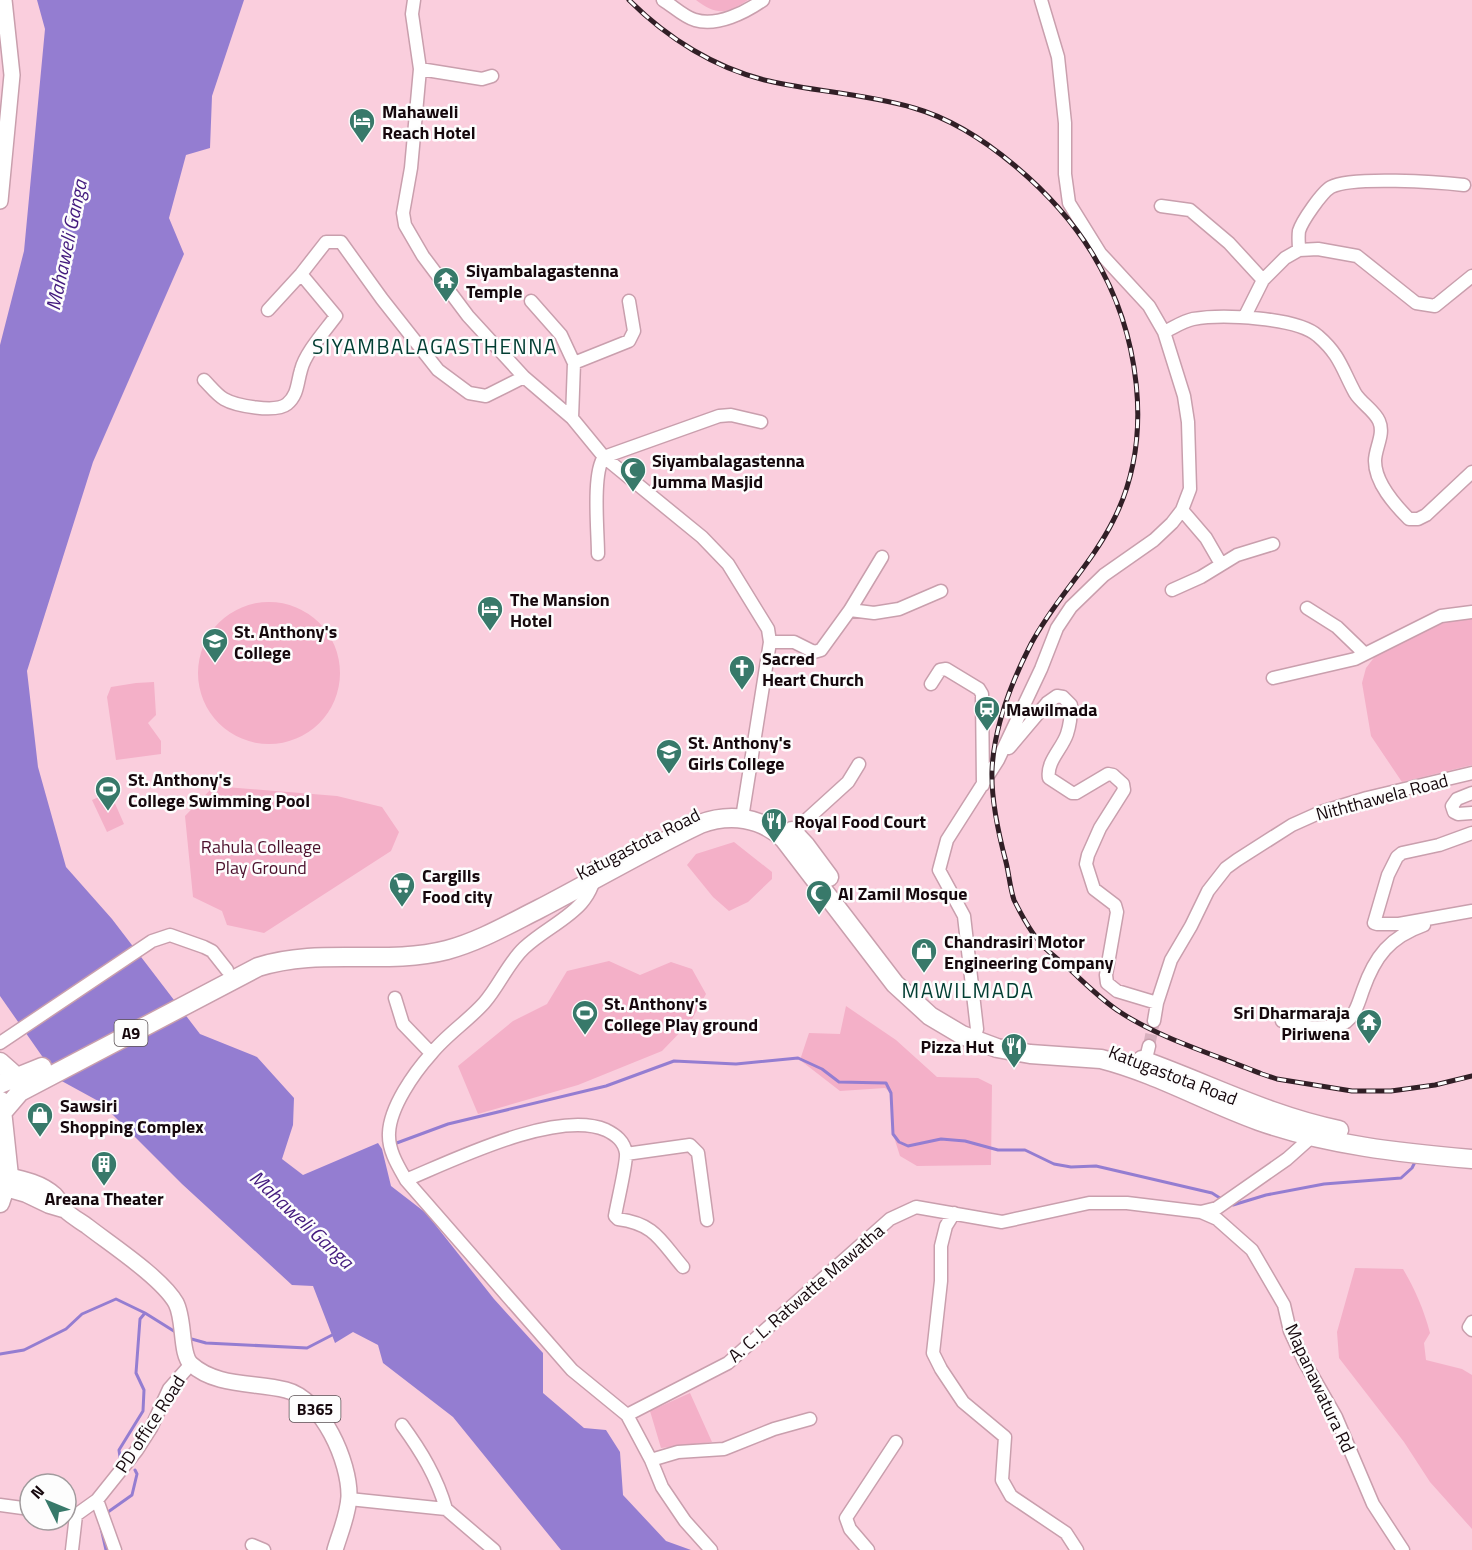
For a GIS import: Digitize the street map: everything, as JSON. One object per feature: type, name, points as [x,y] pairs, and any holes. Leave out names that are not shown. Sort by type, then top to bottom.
[{"type":"highway","name":"Katugastota Road","points":[[742,812],[769,827],[784,839],[882,969],[918,1007],[940,1023],[976,1034]]},
{"type":"highway","name":"Katugastota Road","points":[[219,978],[283,960],[412,955],[448,950],[477,940],[595,873],[700,824],[742,812],[771,814],[793,832],[812,854],[912,986],[932,1003],[997,1048],[1030,1054],[1101,1059],[1146,1059],[1237,1113],[1401,1151],[1472,1159]]},
{"type":"highway","name":"A9","points":[[19,1085],[219,978]]},
{"type":"highway","points":[[0,1062],[19,1085]]},
{"type":"highway","points":[[0,1084],[19,1085]]},
{"type":"highway","points":[[3,1186],[0,1092],[19,1085]]},
{"type":"highway","points":[[2,1113],[19,1085]]},
{"type":"highway","name":"Katugastota Road","points":[[1317,1132],[1472,1147]]},
{"type":"main road","points":[[0,201],[12,75],[4,0]]},
{"type":"main road","points":[[3,1186],[27,1180],[55,1195],[65,1210],[128,1258],[166,1291],[177,1305],[188,1357]]},
{"type":"main road","name":"B365","points":[[188,1357],[204,1372],[223,1380],[288,1390],[306,1399],[317,1412],[340,1454],[348,1480],[349,1499],[333,1548]]},
{"type":"street","points":[[414,0],[412,14],[420,69],[411,168],[403,213],[405,225],[423,255],[468,316],[524,377],[572,418],[604,457],[702,537],[728,564],[768,629],[770,642],[742,812]]},
{"type":"street","points":[[663,0],[694,20],[708,22],[728,18],[763,0]]},
{"type":"street","points":[[976,1034],[964,916],[939,870],[947,840],[998,760],[1041,669],[1057,628],[1071,608],[1104,575],[1154,540],[1182,510],[1190,489],[1188,422],[1184,396],[1164,332],[1149,306],[1100,253],[1069,203],[1065,174],[1065,123],[1058,57],[1041,0]]},
{"type":"street","points":[[420,69],[482,79],[492,76]]},
{"type":"street","points":[[1299,250],[1299,232],[1304,220],[1327,190],[1333,186],[1359,182],[1428,181],[1464,184]]},
{"type":"street","points":[[1161,206],[1190,210],[1229,243],[1263,280]]},
{"type":"street","points":[[268,310],[326,242],[341,242],[438,370],[469,393],[486,396],[524,377]]},
{"type":"street","points":[[1245,316],[1263,280],[1285,258],[1299,250],[1318,249],[1357,256],[1416,303],[1435,306],[1472,276]]},
{"type":"street","points":[[204,380],[221,397],[230,402],[273,409],[287,404],[298,389],[305,360],[336,316],[301,274]]},
{"type":"street","points":[[531,301],[561,334],[574,363],[572,418]]},
{"type":"street","points":[[574,363],[629,341],[634,331],[629,302]]},
{"type":"street","points":[[1164,332],[1192,319],[1245,316],[1306,328],[1317,335],[1338,356],[1356,394],[1379,421],[1381,433],[1374,462],[1393,504],[1409,519],[1418,519],[1426,515],[1472,472]]},
{"type":"street","points":[[598,555],[597,484],[600,462],[604,457],[719,416],[731,415],[761,422]]},
{"type":"street","points":[[1182,510],[1206,537],[1221,564]]},
{"type":"street","points":[[1172,590],[1201,577],[1237,555],[1273,544]]},
{"type":"street","points":[[770,642],[794,642],[814,652],[821,650],[850,610],[882,557]]},
{"type":"street","points":[[850,610],[874,613],[899,609],[941,591]]},
{"type":"street","points":[[1308,608],[1337,627],[1365,654]]},
{"type":"street","points":[[1273,678],[1354,659],[1441,616],[1472,612]]},
{"type":"street","points":[[931,684],[940,670],[946,669],[979,689],[982,694],[983,785]]},
{"type":"street","points":[[998,760],[1047,703],[1057,696],[1063,697],[1071,705],[1071,713],[1067,735],[1048,771],[1049,778],[1072,793],[1076,793],[1108,774],[1113,775],[1124,784],[1124,790],[1100,828],[1086,864],[1094,889],[1115,905],[1117,912],[1106,975],[1107,982],[1117,991],[1157,1003]]},
{"type":"street","points":[[793,832],[848,782],[859,765]]},
{"type":"street","name":"Niththawela Road","points":[[1154,1022],[1157,1003],[1171,960],[1208,891],[1226,868],[1292,825],[1321,812],[1367,798],[1472,773]]},
{"type":"street","points":[[1472,793],[1457,799],[1452,806],[1454,812],[1458,814],[1472,813]]},
{"type":"street","points":[[1472,833],[1439,846],[1402,853],[1397,857],[1388,875],[1374,923],[1399,924],[1472,911]]},
{"type":"street","points":[[595,873],[585,901],[523,949],[485,1002],[431,1053],[404,1092],[393,1113],[388,1134],[393,1156],[406,1180],[572,1370],[627,1415],[651,1460],[662,1487],[685,1521],[711,1550]]},
{"type":"street","points":[[1282,1021],[1305,1028],[1320,1029],[1344,1024],[1356,1010],[1369,974],[1386,946],[1405,932],[1452,915]]},
{"type":"street","points":[[0,1043],[18,1033],[152,940],[170,935],[204,946],[212,951],[219,978]]},
{"type":"street","points":[[395,998],[403,1024],[431,1053]]},
{"type":"street","points":[[406,1180],[507,1139],[548,1128],[578,1124],[594,1125],[622,1141],[626,1154],[615,1216],[618,1220],[636,1222],[651,1229],[683,1267]]},
{"type":"street","name":"A. C. L. Ratwatte Mawatha","points":[[627,1415],[728,1363],[890,1219],[916,1207],[1002,1222],[1089,1203],[1127,1203],[1201,1212],[1217,1208],[1287,1159],[1317,1132]]},
{"type":"street","points":[[626,1154],[690,1145],[698,1153],[708,1220]]},
{"type":"street","name":"Mapanawatura Rd","points":[[1201,1212],[1217,1219],[1252,1250],[1279,1295],[1284,1305],[1290,1331],[1304,1361],[1336,1417],[1373,1504],[1403,1550]]},
{"type":"street","points":[[954,1213],[946,1226],[941,1246],[941,1281],[933,1353],[963,1402],[1005,1437],[1002,1480],[1011,1496],[1066,1533],[1077,1550]]},
{"type":"street","points":[[1472,1322],[1469,1327],[1472,1330]]},
{"type":"street","name":"PD office Road","points":[[78,1510],[97,1500],[137,1450],[188,1357]]},
{"type":"street","points":[[651,1460],[678,1452],[723,1449],[774,1429],[810,1419]]},
{"type":"street","points":[[402,1425],[422,1452],[446,1509],[492,1549]]},
{"type":"street","points":[[868,1550],[850,1529],[846,1518],[896,1442]]},
{"type":"street","points":[[349,1499],[446,1509]]},
{"type":"street","points":[[97,1500],[115,1550]]},
{"type":"street","points":[[0,1505],[18,1507]]},
{"type":"street","points":[[72,1532],[72,1550]]},
{"type":"green space","points":[[696,0],[748,0],[734,8],[716,11]]},
{"type":"green space","points":[[269,602],[296,607],[319,623],[335,646],[340,673],[335,700],[319,723],[296,739],[269,744],[242,739],[219,723],[203,700],[198,673],[203,646],[219,623],[242,607]]},
{"type":"green space","points":[[1472,616],[1472,765],[1402,782],[1371,736],[1362,683],[1366,668],[1376,655],[1451,617]]},
{"type":"green space","points":[[154,682],[156,715],[148,723],[161,741],[161,754],[116,760],[107,697],[111,687]]},
{"type":"green space","name":"Rahula Colleage Play Ground","points":[[214,786],[337,796],[382,807],[399,832],[391,851],[264,933],[227,925],[222,911],[193,897],[185,816]]},
{"type":"green space","name":"St. Anthony's College Swimming Pool","points":[[110,792],[124,824],[107,832],[92,800]]},
{"type":"green space","points":[[734,842],[772,872],[772,879],[748,902],[729,911],[713,897],[687,865],[696,854]]},
{"type":"green space","name":"St. Anthony's College Play ground","points":[[609,961],[640,975],[671,962],[692,969],[706,994],[691,1021],[662,1051],[578,1085],[478,1114],[458,1066],[513,1021],[547,1004],[567,971]]},
{"type":"green space","points":[[846,1006],[896,1040],[937,1077],[978,1078],[992,1085],[991,1165],[917,1166],[900,1156],[893,1134],[891,1093],[885,1088],[840,1091],[800,1060],[809,1033],[840,1034]]},
{"type":"green space","points":[[1355,1268],[1403,1269],[1419,1300],[1430,1333],[1424,1343],[1426,1360],[1462,1369],[1472,1375],[1472,1529],[1430,1482],[1404,1442],[1339,1358],[1337,1332]]},
{"type":"green space","points":[[690,1393],[712,1442],[661,1448],[650,1411]]},
{"type":"water","name":"Mahaweli Ganga","points":[[37,0],[244,0],[212,96],[210,148],[186,155],[169,218],[184,254],[93,462],[27,671],[38,767],[66,867],[112,919],[200,1034],[257,1057],[294,1098],[293,1125],[282,1159],[303,1175],[378,1143],[382,1149],[391,1186],[426,1213],[494,1299],[543,1353],[543,1393],[584,1428],[606,1430],[620,1452],[623,1495],[666,1541],[691,1550],[561,1550],[453,1417],[383,1363],[378,1345],[353,1332],[335,1343],[313,1286],[292,1285],[182,1184],[100,1102],[58,1079],[0,996],[0,345],[24,251],[45,29]]},
{"type":"waterway","points":[[394,1144],[448,1124],[606,1086],[674,1061],[736,1064],[798,1058],[822,1069],[839,1082],[886,1083],[891,1093],[893,1134],[899,1142],[908,1146],[941,1139],[965,1141],[998,1150],[1025,1150],[1054,1164],[1071,1167],[1096,1166],[1212,1193],[1223,1200]]},
{"type":"waterway","points":[[1229,1203],[1233,1205],[1266,1195],[1324,1184],[1401,1178],[1412,1168],[1416,1160]]},
{"type":"waterway","points":[[0,1354],[24,1350],[66,1329],[82,1314],[116,1299],[145,1313]]},
{"type":"waterway","points":[[120,1457],[119,1450],[143,1411],[144,1390],[136,1373],[140,1319],[145,1313],[177,1333]]},
{"type":"waterway","points":[[188,1338],[206,1343],[307,1348],[336,1333]]},
{"type":"waterway","points":[[108,1512],[132,1495],[137,1474],[135,1470]]},
{"type":"waterway","points":[[101,1528],[106,1550]]},
{"type":"tunnel","points":[[1149,1046],[1154,1021]]},
{"type":"railway","points":[[629,0],[676,39],[730,69],[769,81],[896,103],[939,117],[965,130],[1015,166],[1038,186],[1077,231],[1108,283],[1131,350],[1136,385],[1138,420],[1134,455],[1126,489],[1104,537],[1050,612],[1031,644],[1005,705],[993,754],[994,804],[1014,900],[1041,944],[1106,1002],[1136,1022],[1189,1046],[1277,1079],[1352,1091],[1391,1091],[1435,1085],[1472,1076]]},
{"type":"place","name":"Mahaweli Reach Hotel","points":[[362,144]]},
{"type":"place","name":"Siyambalagastenna Temple","points":[[446,303]]},
{"type":"place","name":"Siyambalagastenna Jumma Masjid","points":[[633,493]]},
{"type":"place","name":"The Mansion Hotel","points":[[490,632]]},
{"type":"place","name":"St. Anthony's College","points":[[215,664]]},
{"type":"place","name":"Sacred Heart Church","points":[[742,691]]},
{"type":"place","name":"Mawilmada","points":[[987,732]]},
{"type":"place","name":"St. Anthony's Girls College","points":[[669,775]]},
{"type":"place","name":"St. Anthony's College Swimming Pool","points":[[108,812]]},
{"type":"place","name":"Royal Food Court","points":[[774,844]]},
{"type":"place","name":"Cargills Food city","points":[[402,908]]},
{"type":"place","name":"Al Zamil Mosque","points":[[819,916]]},
{"type":"place","name":"Chandrasiri Motor Engineering Company","points":[[924,974]]},
{"type":"place","name":"St. Anthony's College Play ground","points":[[585,1036]]},
{"type":"place","name":"Sri Dharmaraja Piriwena","points":[[1369,1045]]},
{"type":"place","name":"Pizza Hut","points":[[1014,1069]]},
{"type":"place","name":"Sawsiri Shopping Complex","points":[[40,1138]]},
{"type":"place","name":"Areana Theater","points":[[104,1187]]},
{"type":"district","name":"SIYAMBALAGASTHENNA","points":[[435,346]]},
{"type":"district","name":"MAWILMADA","points":[[968,990]]}]
